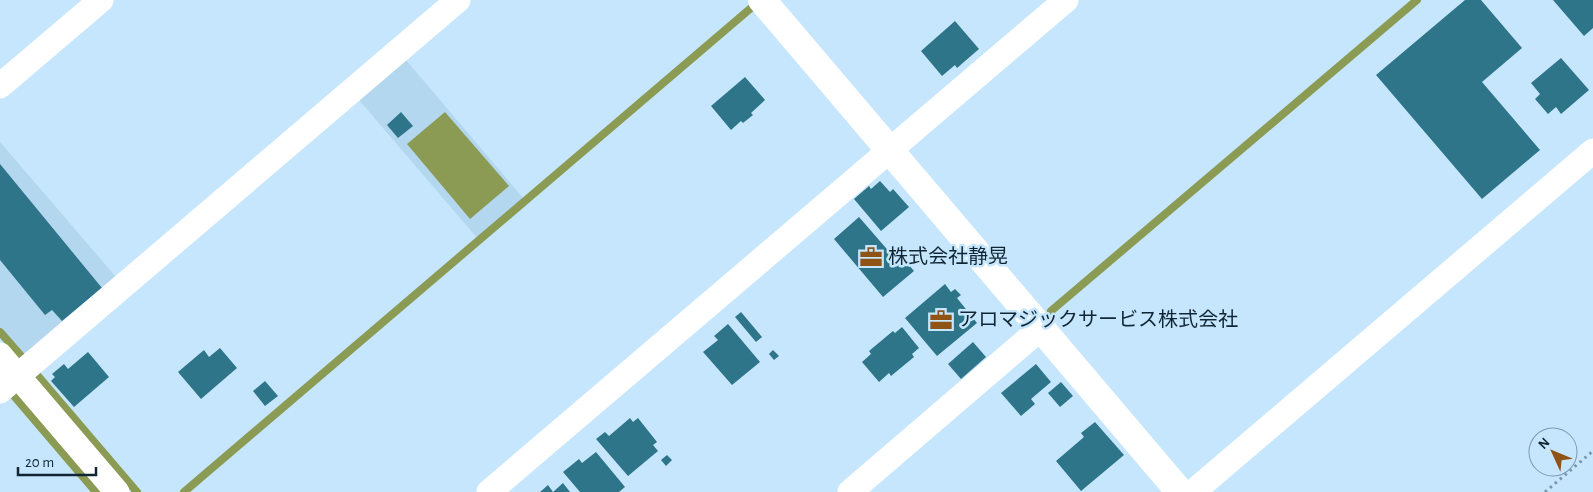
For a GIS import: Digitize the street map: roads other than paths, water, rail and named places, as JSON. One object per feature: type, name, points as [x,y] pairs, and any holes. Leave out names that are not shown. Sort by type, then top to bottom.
[{"type":"street","points":[[0,86],[101,0]]},
{"type":"street","points":[[9,383],[458,0]]},
{"type":"street","points":[[762,0],[1180,492]]},
{"type":"street","points":[[489,492],[1066,0]]},
{"type":"street","points":[[1193,492],[1593,151]]},
{"type":"street","points":[[850,492],[1042,328]]},
{"type":"street","points":[[0,355],[9,383],[116,492]]},
{"type":"waterway","points":[[1051,311],[1417,0]]},
{"type":"waterway","points":[[184,492],[751,8]]},
{"type":"waterway","points":[[0,332],[21,356]]},
{"type":"waterway","points":[[38,376],[137,492]]},
{"type":"waterway","points":[[14,396],[96,492]]},
{"type":"place","name":"株式会社静晃","points":[[871,257]]},
{"type":"place","name":"アロマジックサービス株式会社","points":[[941,320]]}]
